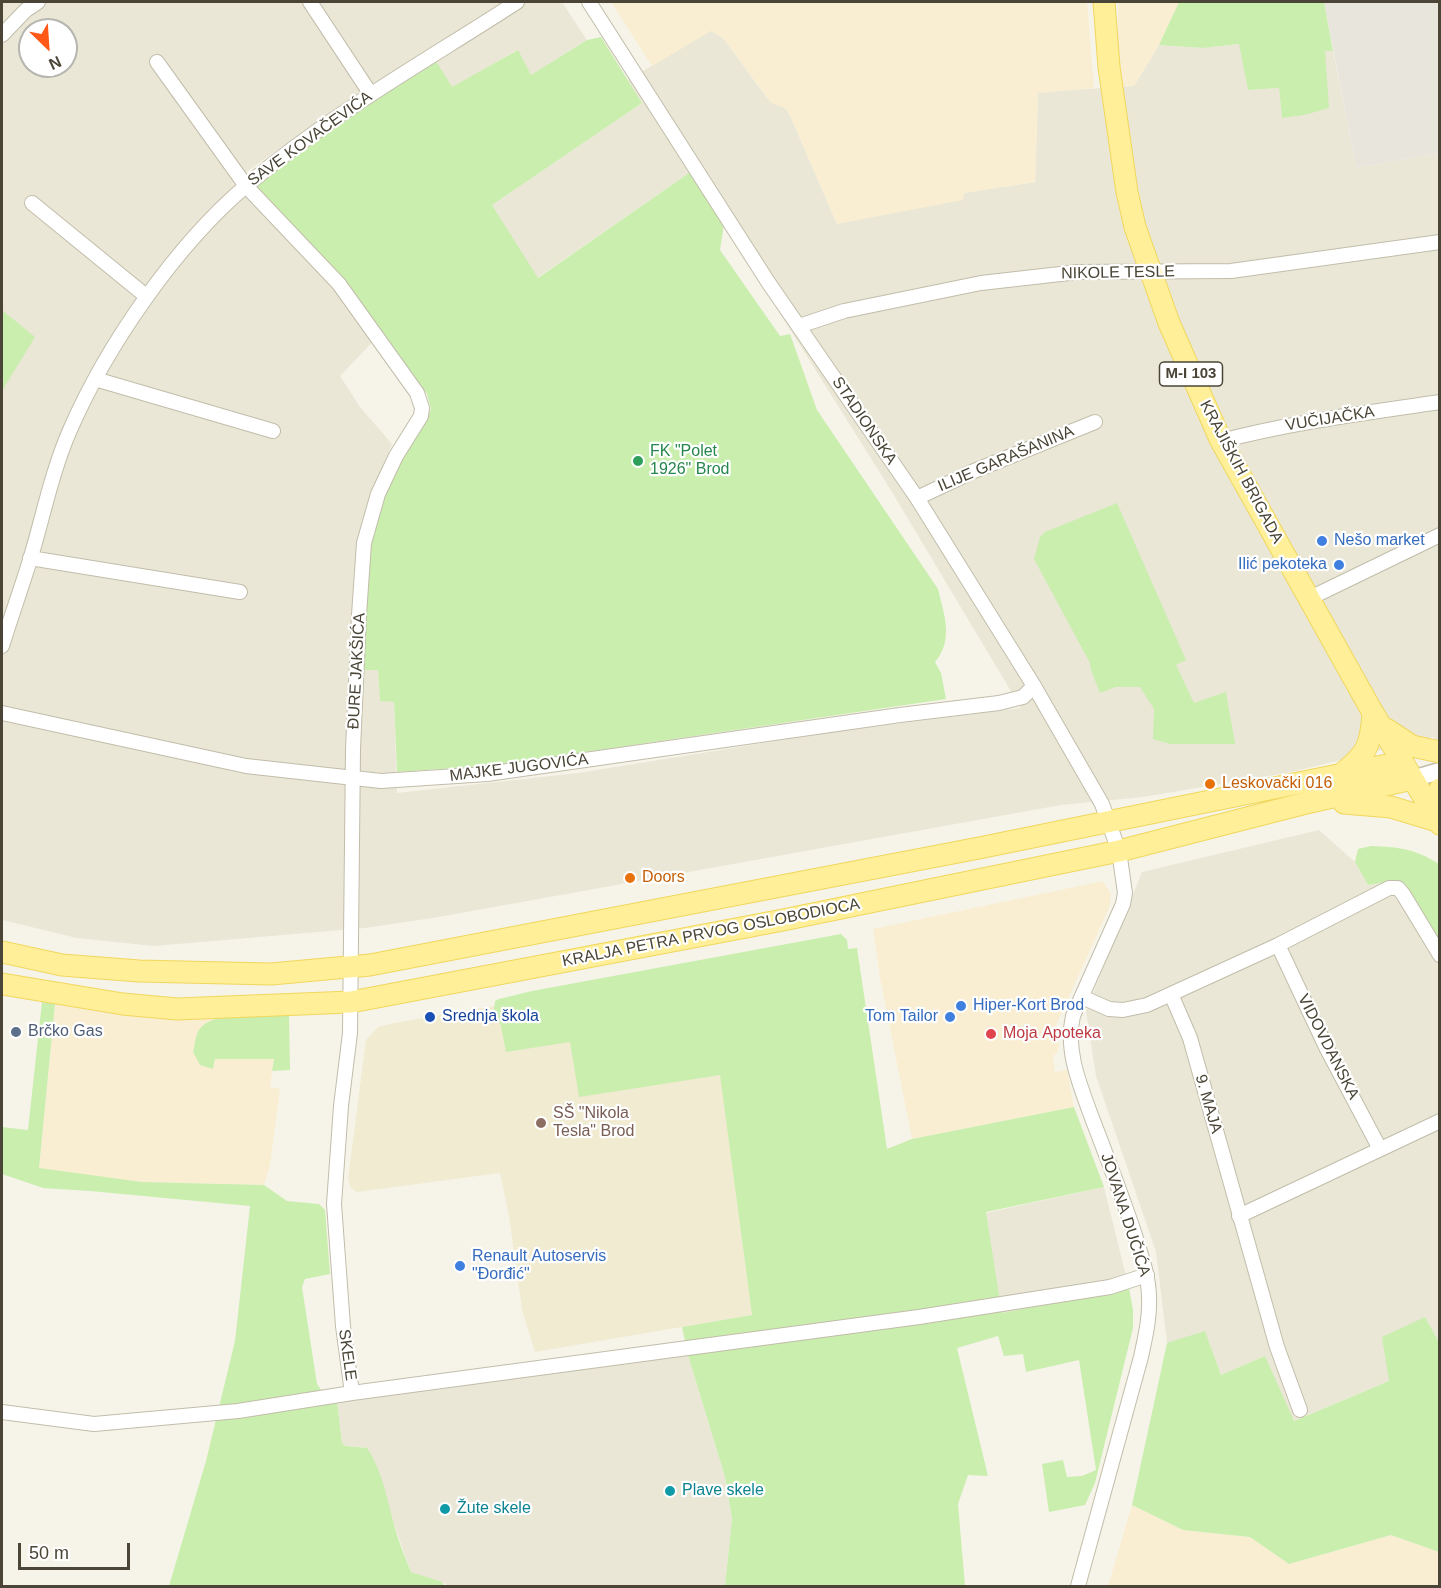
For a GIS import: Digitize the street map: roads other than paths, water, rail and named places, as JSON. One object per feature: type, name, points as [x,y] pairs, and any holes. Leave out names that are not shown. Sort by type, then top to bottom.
[{"type":"main road","name":"KRAJIŠKIH BRIGADA","points":[[1104,2],[1109,67],[1124,172],[1136,227],[1169,322],[1221,441],[1407,771]]},
{"type":"main road","points":[[1373,713],[1387,731],[1400,739],[1412,746],[1440,753]]},
{"type":"main road","points":[[1338,776],[1357,761],[1370,742],[1373,713]]},
{"type":"main road","name":"KRALJA PETRA PRVOG OSLOBODIOCA","points":[[2,952],[62,965],[139,971],[271,974],[378,964],[1338,776],[1407,771]]},
{"type":"main road","name":"KRALJA PETRA PRVOG OSLOBODIOCA","points":[[2,984],[123,1004],[177,1009],[351,1002],[783,920],[1119,851],[1302,804],[1407,771]]},
{"type":"main road","name":"M-I 103","points":[[1407,771],[1438,822]]},
{"type":"main road","points":[[1302,804],[1363,803],[1391,807],[1438,822],[1437,798],[1440,789]]},
{"type":"street","points":[[2,35],[26,10],[38,2]]},
{"type":"street","points":[[310,2],[370,93]]},
{"type":"street","name":"SAVE KOVAČEVIĆA","points":[[2,646],[69,431],[95,379],[147,296],[184,249],[224,206],[300,142],[370,93],[518,2]]},
{"type":"street","name":"STADIONSKA","points":[[590,2],[768,282],[917,498],[1034,686],[1102,804],[1119,851]]},
{"type":"street","name":"ĐURE JAKŠIĆA","points":[[157,62],[246,186],[339,284],[417,393],[422,408],[422,416],[396,456],[378,494],[364,543],[353,778],[351,1002]]},
{"type":"street","points":[[32,203],[147,296]]},
{"type":"street","name":"NIKOLE TESLE","points":[[799,326],[844,311],[981,283],[1078,272],[1231,271],[1440,242]]},
{"type":"street","points":[[95,379],[273,431]]},
{"type":"street","name":"VUČIJAČKA","points":[[1221,441],[1255,432],[1336,417],[1440,402]]},
{"type":"street","name":"ILIJE GARAŠANINA","points":[[917,498],[974,471],[1095,422]]},
{"type":"street","points":[[1310,598],[1440,535]]},
{"type":"street","points":[[30,558],[240,592]]},
{"type":"street","name":"MAJKE JUGOVIĆA","points":[[2,713],[246,766],[381,781],[487,774],[999,703],[1023,697],[1034,686]]},
{"type":"street","points":[[1407,771],[1440,753]]},
{"type":"street","points":[[1407,771],[1440,771]]},
{"type":"street","name":"JOVANA DUČIĆA","points":[[1078,1587],[1147,1331],[1149,1298],[1147,1275],[1127,1213],[1081,1089],[1072,1058],[1070,1029],[1073,1016],[1123,904],[1124,877],[1119,851]]},
{"type":"street","points":[[1082,997],[1109,1009],[1123,1010],[1146,1005],[1278,945],[1389,888],[1398,888],[1440,956]]},
{"type":"street","name":"VIDOVDANSKA","points":[[1278,945],[1327,1049],[1380,1149]]},
{"type":"street","name":"9. MAJA","points":[[1171,994],[1190,1038],[1239,1216],[1278,1347],[1300,1410]]},
{"type":"street","name":"SKELE","points":[[351,1002],[334,1204],[343,1326],[352,1393],[920,1317],[1110,1287],[1147,1275]]},
{"type":"street","points":[[1239,1216],[1440,1121]]},
{"type":"street","points":[[2,1412],[94,1424],[238,1411],[352,1393]]},
{"type":"place","name":"FK \"Polet 1926\" Brod","points":[[638,461]]},
{"type":"place","name":"Nešo market","points":[[1322,541]]},
{"type":"place","name":"Ilić pekoteka","points":[[1339,565]]},
{"type":"place","name":"Leskovački 016","points":[[1210,784]]},
{"type":"place","name":"Doors","points":[[630,878]]},
{"type":"place","name":"Hiper-Kort Brod","points":[[961,1006]]},
{"type":"place","name":"Srednja škola","points":[[430,1017]]},
{"type":"place","name":"Tom Tailor","points":[[950,1017]]},
{"type":"place","name":"Brčko Gas","points":[[16,1032]]},
{"type":"place","name":"Moja Apoteka","points":[[991,1034]]},
{"type":"place","name":"SŠ \"Nikola Tesla\" Brod","points":[[541,1123]]},
{"type":"place","name":"Renault Autoservis \"Đorđić\"","points":[[460,1266]]},
{"type":"place","name":"Plave skele","points":[[670,1491]]},
{"type":"place","name":"Žute skele","points":[[445,1509]]}]
